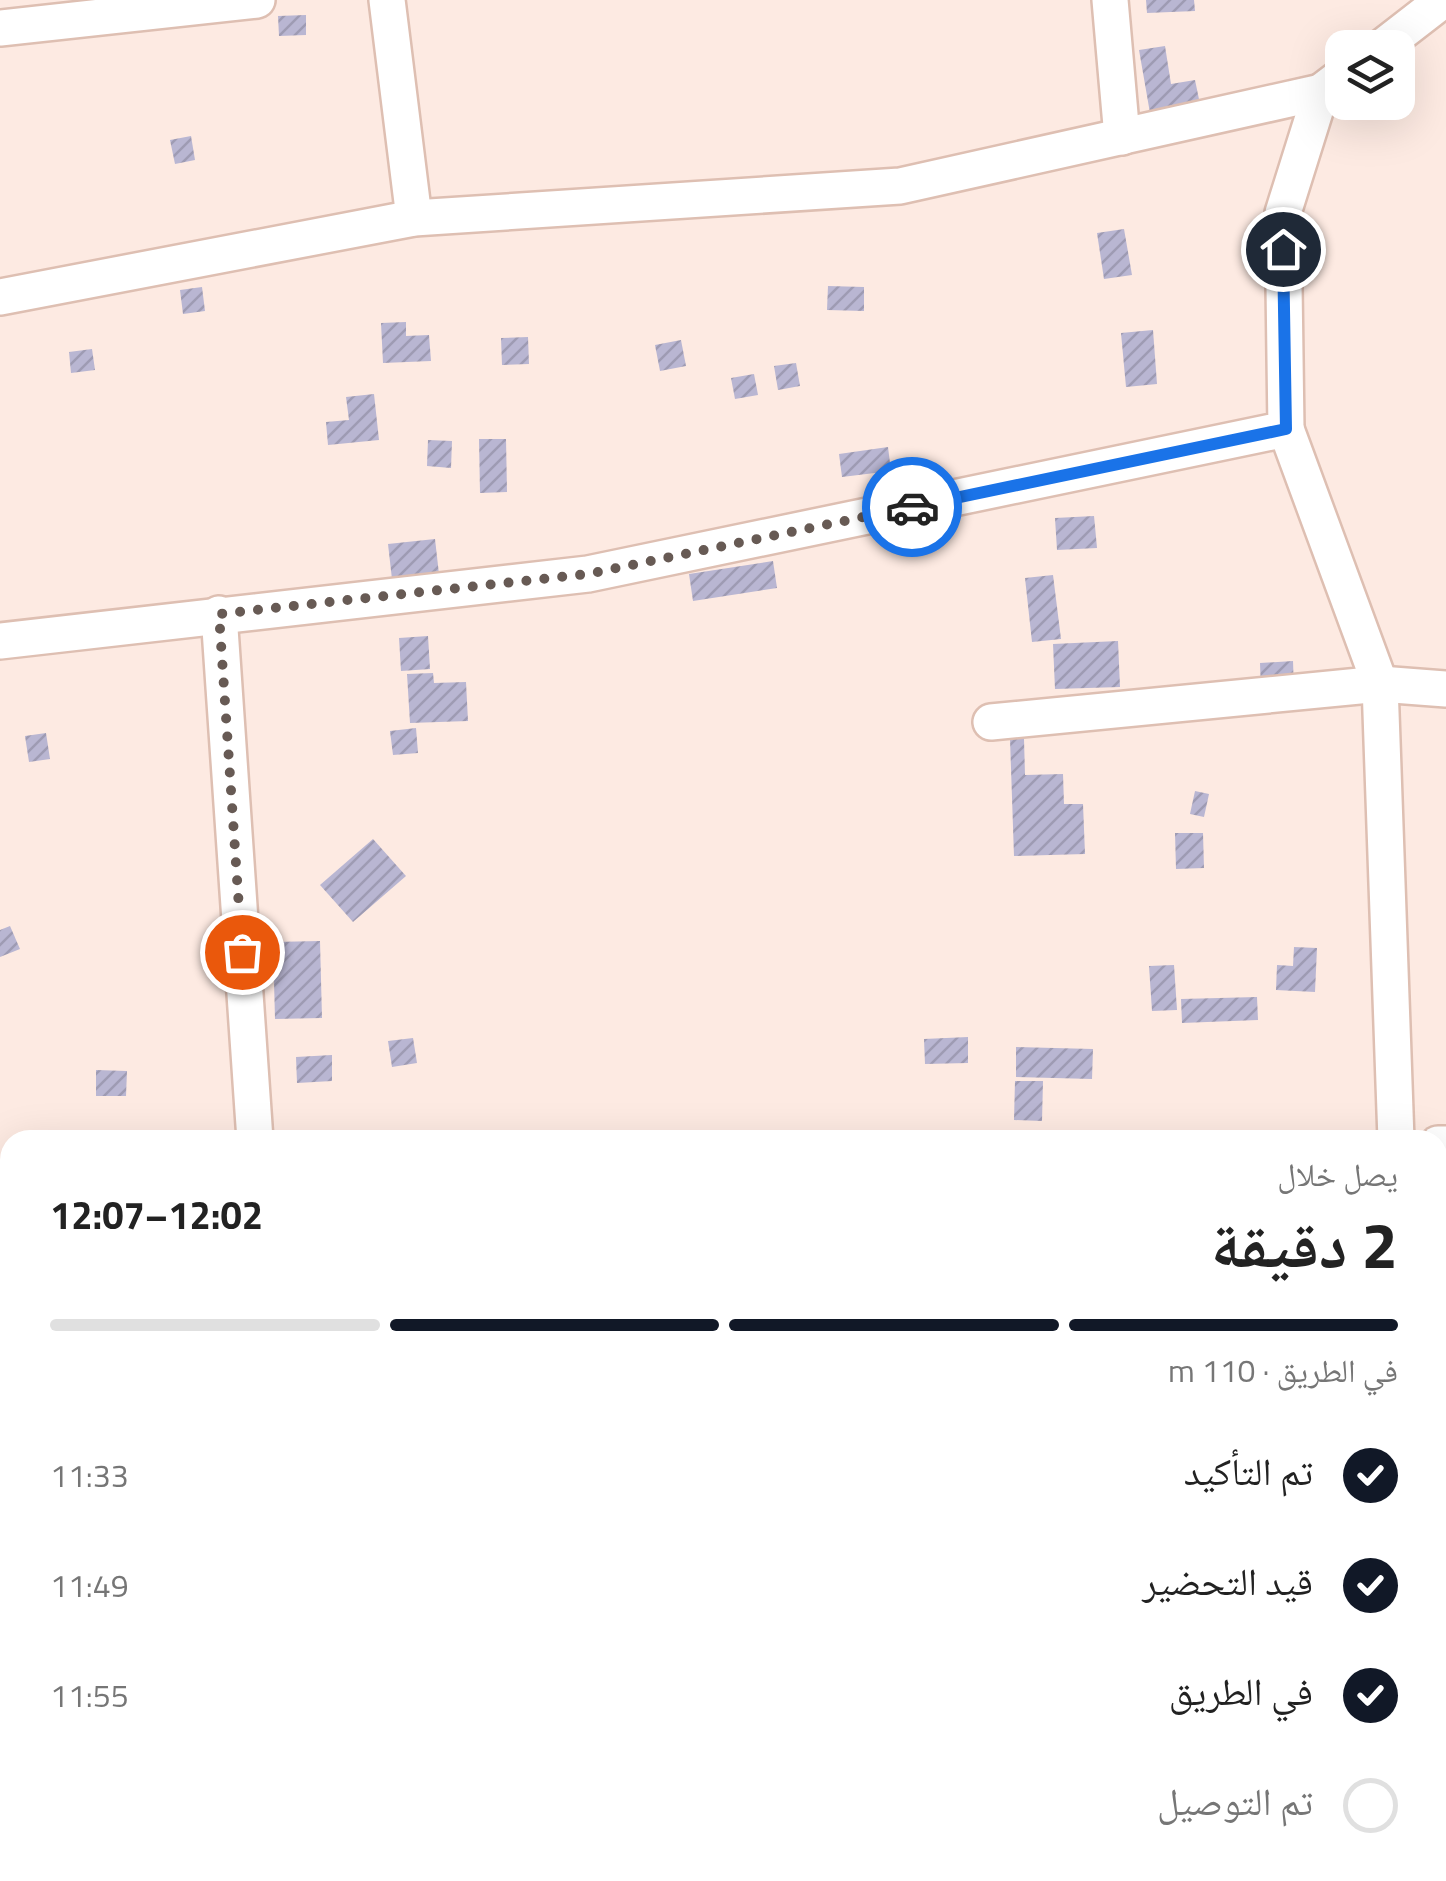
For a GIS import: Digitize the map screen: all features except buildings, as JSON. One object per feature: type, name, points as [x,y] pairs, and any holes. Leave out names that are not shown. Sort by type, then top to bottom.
[{"type":"street","points":[[0,28],[257,0]]},
{"type":"street","points":[[387,0],[414,218]]},
{"type":"street","points":[[1110,0],[1122,137]]},
{"type":"street","points":[[1404,30],[1443,0]]},
{"type":"street","points":[[0,297],[414,218],[900,186],[1122,137],[1325,86]]},
{"type":"street","points":[[1325,102],[1283,213],[1286,429],[1380,684],[1396,1130]]},
{"type":"street","points":[[0,641],[588,574],[1286,429]]},
{"type":"street","points":[[219,614],[254,1130]]},
{"type":"street","points":[[991,722],[1380,684],[1446,689]]},
{"type":"way so far","points":[[242,952],[219,614],[588,574],[912,507]]},
{"type":"route","points":[[912,507],[1286,429],[1283,249]]}]
